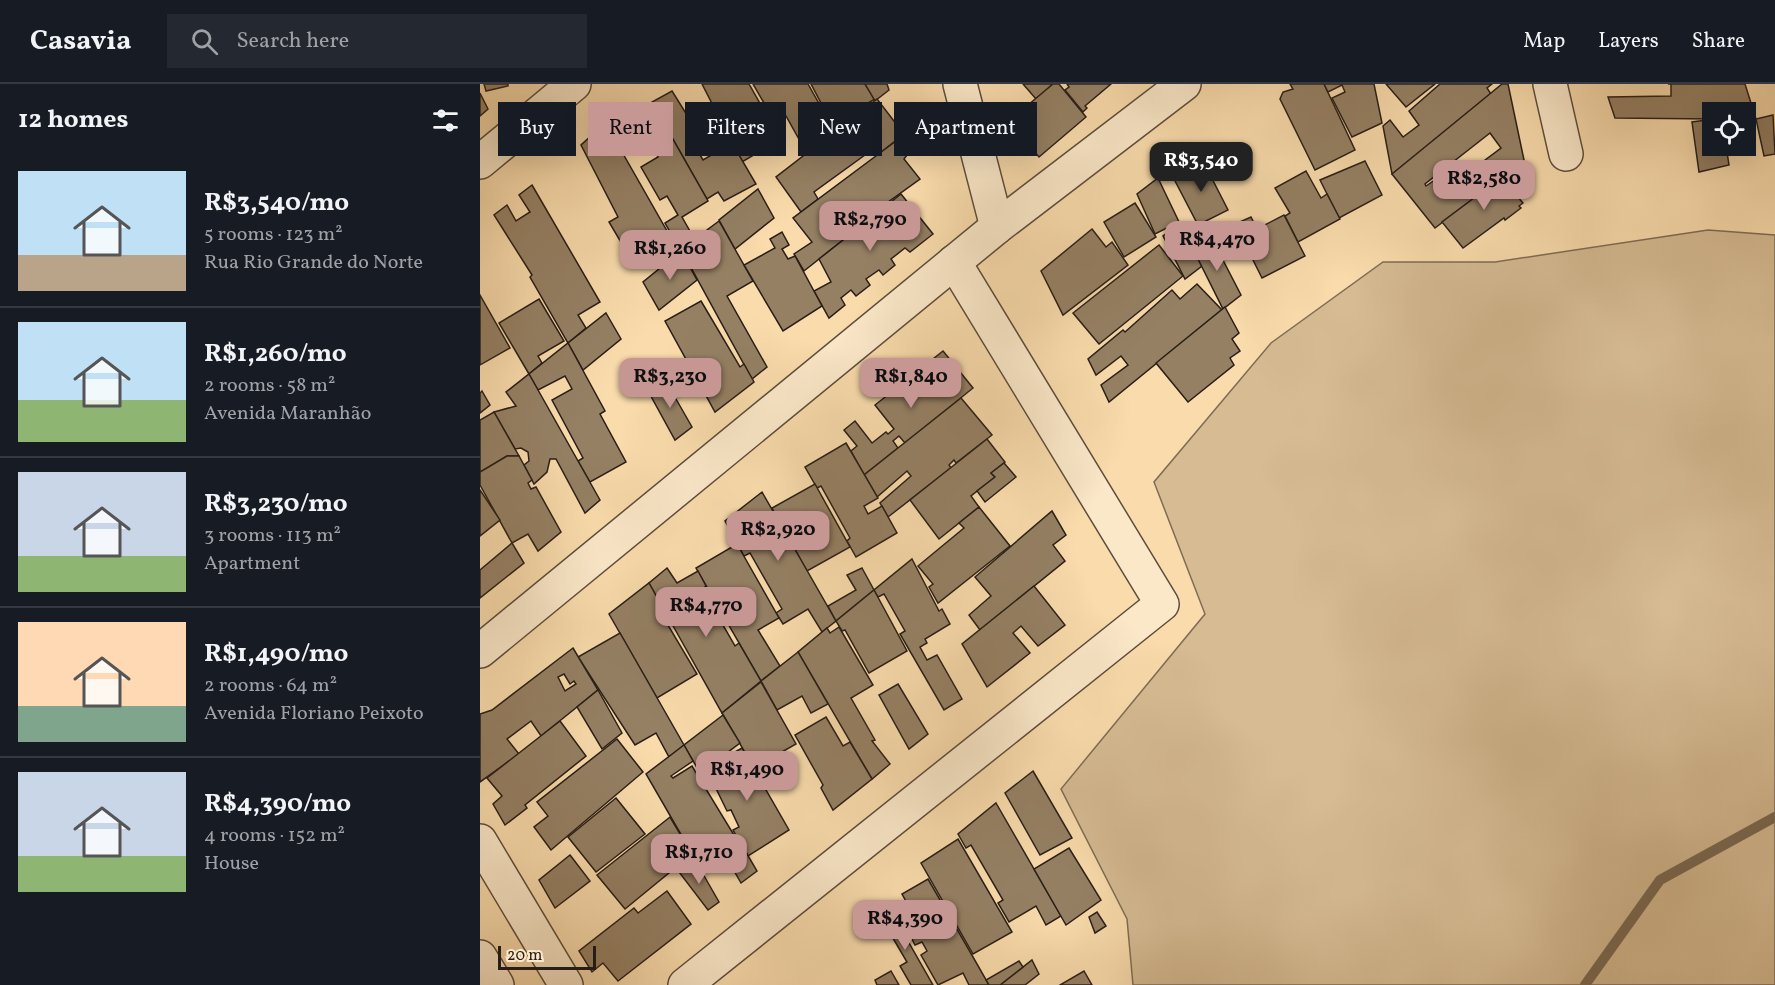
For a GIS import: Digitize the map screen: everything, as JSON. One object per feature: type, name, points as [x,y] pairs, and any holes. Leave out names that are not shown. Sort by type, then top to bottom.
[{"type":"street","points":[[480,162],[574,84]]},
{"type":"street","points":[[960,84],[997,227]]},
{"type":"street","points":[[480,651],[997,227],[1184,84]]},
{"type":"street","points":[[1550,84],[1566,154]]},
{"type":"street","points":[[685,985],[1162,604],[954,262]]},
{"type":"street","points":[[480,841],[566,985]]},
{"type":"street","points":[[480,957],[496,985]]},
{"type":"shaded area","points":[[1708,230],[1775,235],[1775,985],[1133,985],[1127,919],[1061,789],[1205,614],[1154,482],[1271,343],[1383,262],[1495,262]]},
{"type":"building","points":[[484,84],[508,84],[508,86],[486,91]]},
{"type":"building","points":[[702,84],[749,84],[759,102],[711,102]]},
{"type":"building","points":[[753,84],[808,84],[818,102],[798,102],[798,137],[786,116],[786,102],[763,102]]},
{"type":"building","points":[[811,84],[865,84],[875,99],[870,102],[820,102]]},
{"type":"building","points":[[865,84],[887,84],[889,90],[875,101]]},
{"type":"building","points":[[1023,84],[1053,84],[1036,99]]},
{"type":"building","points":[[1053,84],[1059,84],[1086,117],[1039,157],[1037,155],[1037,102],[1032,102]]},
{"type":"building","points":[[1067,84],[1111,84],[1085,106],[1087,108],[1083,112],[1065,90],[1069,87]]},
{"type":"building","points":[[1290,84],[1324,84],[1355,150],[1315,170],[1280,99],[1283,92],[1293,89]]},
{"type":"building","points":[[1324,84],[1374,84],[1382,123],[1352,137],[1332,98],[1345,92],[1342,85],[1328,92]]},
{"type":"building","points":[[1386,84],[1435,84],[1406,107]]},
{"type":"building","points":[[1440,84],[1492,84],[1487,88],[1491,94],[1392,174],[1383,126],[1390,120],[1403,137],[1419,125],[1409,111]]},
{"type":"building","points":[[1502,84],[1508,84],[1524,160],[1435,228],[1392,174]],"holes":[[[1490,133],[1501,148],[1453,184],[1445,173],[1426,186],[1425,184]]]},
{"type":"building","points":[[1671,84],[1745,84],[1751,102],[1702,102],[1702,119],[1615,118],[1608,97],[1671,96]]},
{"type":"building","points":[[672,91],[685,112],[685,156],[701,156],[703,160],[710,156],[740,156],[756,184],[724,201],[718,192],[707,199],[673,139],[673,102],[652,102]]},
{"type":"building","points":[[480,93],[488,109],[480,116]]},
{"type":"building","points":[[882,105],[894,121],[894,142],[882,151]]},
{"type":"building","points":[[1773,115],[1775,154],[1764,156],[1756,119]]},
{"type":"building","points":[[1702,121],[1702,156],[1728,156],[1729,165],[1699,172],[1692,122]]},
{"type":"building","points":[[588,139],[588,156],[624,156],[679,252],[650,268],[631,239],[622,244],[609,222],[618,217],[581,145]]},
{"type":"building","points":[[673,139],[708,201],[682,217],[695,240],[681,251],[665,223],[678,215],[667,196],[660,200],[641,167],[658,157],[673,156]]},
{"type":"building","points":[[894,142],[894,156],[906,156],[904,159],[920,179],[841,236],[843,240],[804,271],[794,254],[812,242],[793,218],[876,156],[882,156],[882,151]]},
{"type":"building","points":[[739,156],[752,156],[742,162]]},
{"type":"building","points":[[803,156],[864,156],[814,192],[818,199],[801,212],[776,177]]},
{"type":"building","points":[[1203,161],[1228,210],[1198,225],[1173,177]]},
{"type":"building","points":[[1365,161],[1382,195],[1339,218],[1320,180]]},
{"type":"building","points":[[1306,171],[1321,198],[1327,194],[1340,219],[1298,242],[1285,216],[1290,213],[1275,188]]},
{"type":"building","points":[[1506,174],[1520,192],[1516,195],[1523,203],[1519,206],[1521,208],[1463,248],[1442,222]]},
{"type":"building","points":[[1158,178],[1179,222],[1155,234],[1137,194]]},
{"type":"building","points":[[532,185],[600,302],[578,315],[586,328],[568,343],[530,277],[532,275],[494,215],[507,205],[516,221],[530,212],[519,195]]},
{"type":"building","points":[[758,189],[774,218],[735,249],[719,220]]},
{"type":"building","points":[[901,194],[933,234],[910,252],[905,248],[891,259],[895,265],[883,275],[879,270],[866,279],[870,285],[856,296],[851,290],[841,298],[845,305],[829,318],[814,291],[831,282],[819,259],[866,222],[870,227],[876,221],[872,217]]},
{"type":"building","points":[[1135,203],[1156,237],[1124,257],[1104,222]]},
{"type":"building","points":[[1284,215],[1305,256],[1262,278],[1235,224],[1251,217],[1257,229]]},
{"type":"building","points":[[719,221],[753,281],[727,296],[767,367],[752,379],[683,253],[711,237],[707,230]]},
{"type":"building","points":[[1180,223],[1202,266],[1185,279],[1163,236]]},
{"type":"building","points":[[1092,229],[1106,247],[1112,242],[1128,265],[1063,315],[1041,271]]},
{"type":"building","points":[[782,232],[789,245],[782,249],[788,259],[795,256],[822,306],[783,331],[744,265],[775,248],[770,239]]},
{"type":"building","points":[[1211,237],[1241,295],[1223,309],[1192,247]]},
{"type":"building","points":[[1159,245],[1183,276],[1099,344],[1073,313]]},
{"type":"building","points":[[681,251],[697,280],[659,310],[643,282]]},
{"type":"building","points":[[1197,284],[1222,310],[1109,402],[1101,385],[1128,365],[1121,356],[1096,375],[1088,359],[1123,330],[1125,332],[1172,290],[1180,299]]},
{"type":"building","points":[[480,295],[510,348],[480,365]]},
{"type":"building","points":[[539,299],[564,341],[538,356],[542,363],[529,374],[499,323]]},
{"type":"building","points":[[701,301],[740,367],[744,364],[754,382],[715,412],[665,321]]},
{"type":"building","points":[[1225,307],[1239,333],[1232,339],[1240,351],[1230,358],[1234,365],[1188,402],[1156,363]]},
{"type":"building","points":[[606,313],[621,339],[583,370],[568,343]]},
{"type":"building","points":[[568,343],[605,411],[600,414],[626,462],[590,482],[578,461],[583,458],[552,400],[572,389],[565,376],[538,390],[529,374]]},
{"type":"building","points":[[943,351],[973,388],[905,443],[899,436],[893,441],[898,448],[864,475],[851,451],[857,446],[844,430],[855,421],[872,443],[886,432],[888,434],[894,429],[875,405]]},
{"type":"building","points":[[529,374],[600,500],[585,513],[556,459],[550,459],[547,472],[534,484],[524,465],[529,461],[528,452],[521,448],[515,449],[494,412],[516,406],[506,392]]},
{"type":"building","points":[[664,378],[692,427],[675,440],[647,389]]},
{"type":"building","points":[[482,391],[490,405],[480,413],[480,393]]},
{"type":"building","points":[[961,398],[992,435],[956,463],[954,460],[949,465],[951,468],[888,517],[880,503],[911,476],[907,471],[877,497],[864,475]]},
{"type":"building","points":[[494,412],[519,456],[507,456],[480,472],[480,420]]},
{"type":"building","points":[[987,439],[1005,462],[991,473],[995,477],[971,496],[979,507],[939,539],[910,500]]},
{"type":"building","points":[[846,443],[878,498],[864,506],[868,514],[882,506],[897,533],[856,557],[847,541],[850,538],[821,486],[817,488],[805,467]]},
{"type":"building","points":[[507,456],[519,456],[532,480],[528,483],[531,489],[536,487],[561,532],[538,551],[528,534],[512,543],[480,485],[480,472]]},
{"type":"building","points":[[1004,463],[1016,477],[985,502],[977,491],[995,477],[991,473]]},
{"type":"building","points":[[815,484],[850,547],[807,571],[772,508]]},
{"type":"building","points":[[480,490],[500,520],[480,536]]},
{"type":"building","points":[[762,492],[836,621],[822,632],[808,609],[783,624],[776,613],[782,609],[750,553],[744,556],[725,521]]},
{"type":"building","points":[[979,507],[1010,546],[938,603],[929,587],[933,584],[918,566],[964,528],[959,523]]},
{"type":"building","points":[[1052,511],[1066,535],[1053,545],[1065,561],[980,630],[969,615],[991,596],[975,577]]},
{"type":"building","points":[[512,543],[524,563],[480,598],[480,570]]},
{"type":"building","points":[[737,544],[779,618],[758,630],[780,666],[761,681],[696,568]]},
{"type":"building","points":[[912,559],[939,611],[942,609],[950,624],[925,639],[927,643],[920,647],[927,660],[937,655],[962,699],[944,710],[900,634],[905,631],[884,594],[878,597],[874,590]]},
{"type":"building","points":[[667,568],[677,583],[698,571],[706,586],[702,589],[735,646],[739,643],[761,681],[722,713],[649,583]]},
{"type":"building","points":[[862,568],[874,590],[836,621],[828,606],[856,590],[847,575]]},
{"type":"building","points":[[649,583],[663,608],[659,610],[697,674],[657,698],[609,614]]},
{"type":"building","points":[[1034,586],[1065,625],[1038,646],[1021,626],[1013,633],[1030,653],[987,687],[962,644]]},
{"type":"building","points":[[874,590],[907,651],[869,673],[845,630],[842,631],[836,621]]},
{"type":"building","points":[[839,627],[873,685],[851,698],[875,740],[872,741],[890,764],[872,779],[798,652],[827,628],[830,633]]},
{"type":"building","points":[[620,633],[684,745],[669,757],[656,733],[635,745],[578,657]]},
{"type":"building","points":[[573,648],[598,690],[541,736],[531,721],[507,739],[519,754],[480,782],[480,714],[492,710]],"holes":[[[564,674],[570,684],[574,681],[576,684],[565,691],[558,677]]]},
{"type":"building","points":[[798,652],[828,704],[811,713],[802,696],[777,710],[761,681]]},
{"type":"building","points":[[761,682],[796,744],[754,768],[722,713]]},
{"type":"building","points":[[898,684],[928,734],[909,749],[879,695]]},
{"type":"building","points":[[598,690],[622,733],[602,749],[577,707]]},
{"type":"building","points":[[723,715],[740,743],[700,773],[684,745]]},
{"type":"building","points":[[826,717],[843,746],[850,742],[872,779],[833,810],[821,788],[823,785],[795,735]]},
{"type":"building","points":[[560,721],[586,756],[525,805],[527,808],[505,825],[493,804],[502,796],[487,778]]},
{"type":"building","points":[[617,739],[643,772],[551,850],[534,827],[548,816],[537,802]]},
{"type":"building","points":[[684,745],[693,761],[671,776],[673,778],[692,766],[737,840],[701,862],[686,835],[683,838],[646,774]]},
{"type":"building","points":[[742,748],[789,830],[748,856],[733,830],[739,827],[731,810],[727,811],[706,768]]},
{"type":"building","points":[[1033,771],[1072,838],[1040,855],[1005,793]]},
{"type":"building","points":[[616,798],[645,834],[596,872],[568,837]]},
{"type":"building","points":[[996,803],[1061,916],[1046,925],[1036,906],[1009,922],[998,903],[1003,900],[971,845],[966,848],[958,834]]},
{"type":"building","points":[[670,817],[692,854],[625,909],[597,875]]},
{"type":"building","points":[[958,839],[1012,932],[973,954],[921,863]]},
{"type":"building","points":[[743,847],[757,871],[741,883],[726,857]]},
{"type":"building","points":[[1069,848],[1101,900],[1066,925],[1034,869]]},
{"type":"building","points":[[570,855],[590,881],[555,908],[539,880]]},
{"type":"building","points":[[695,860],[719,902],[708,910],[679,872]]},
{"type":"building","points":[[928,879],[989,985],[969,985],[963,973],[938,985],[921,955],[927,951],[922,942],[915,945],[898,911],[908,905],[902,894]]},
{"type":"building","points":[[667,891],[691,924],[618,981],[603,963],[592,972],[579,951],[634,908],[638,913]]},
{"type":"building","points":[[888,906],[933,985],[911,985],[900,966],[907,962],[877,911]]},
{"type":"building","points":[[1097,912],[1106,926],[1095,933],[1089,917]]},
{"type":"building","points":[[1032,960],[1039,974],[1025,985],[1000,985]]},
{"type":"building","points":[[1019,961],[1023,967],[1000,985],[989,985],[986,980]]},
{"type":"building","points":[[891,971],[899,985],[877,985],[875,980]]},
{"type":"building","points":[[1084,971],[1092,985],[1060,985]]},
{"type":"waterway","points":[[1585,985],[1660,880],[1775,817]]}]
